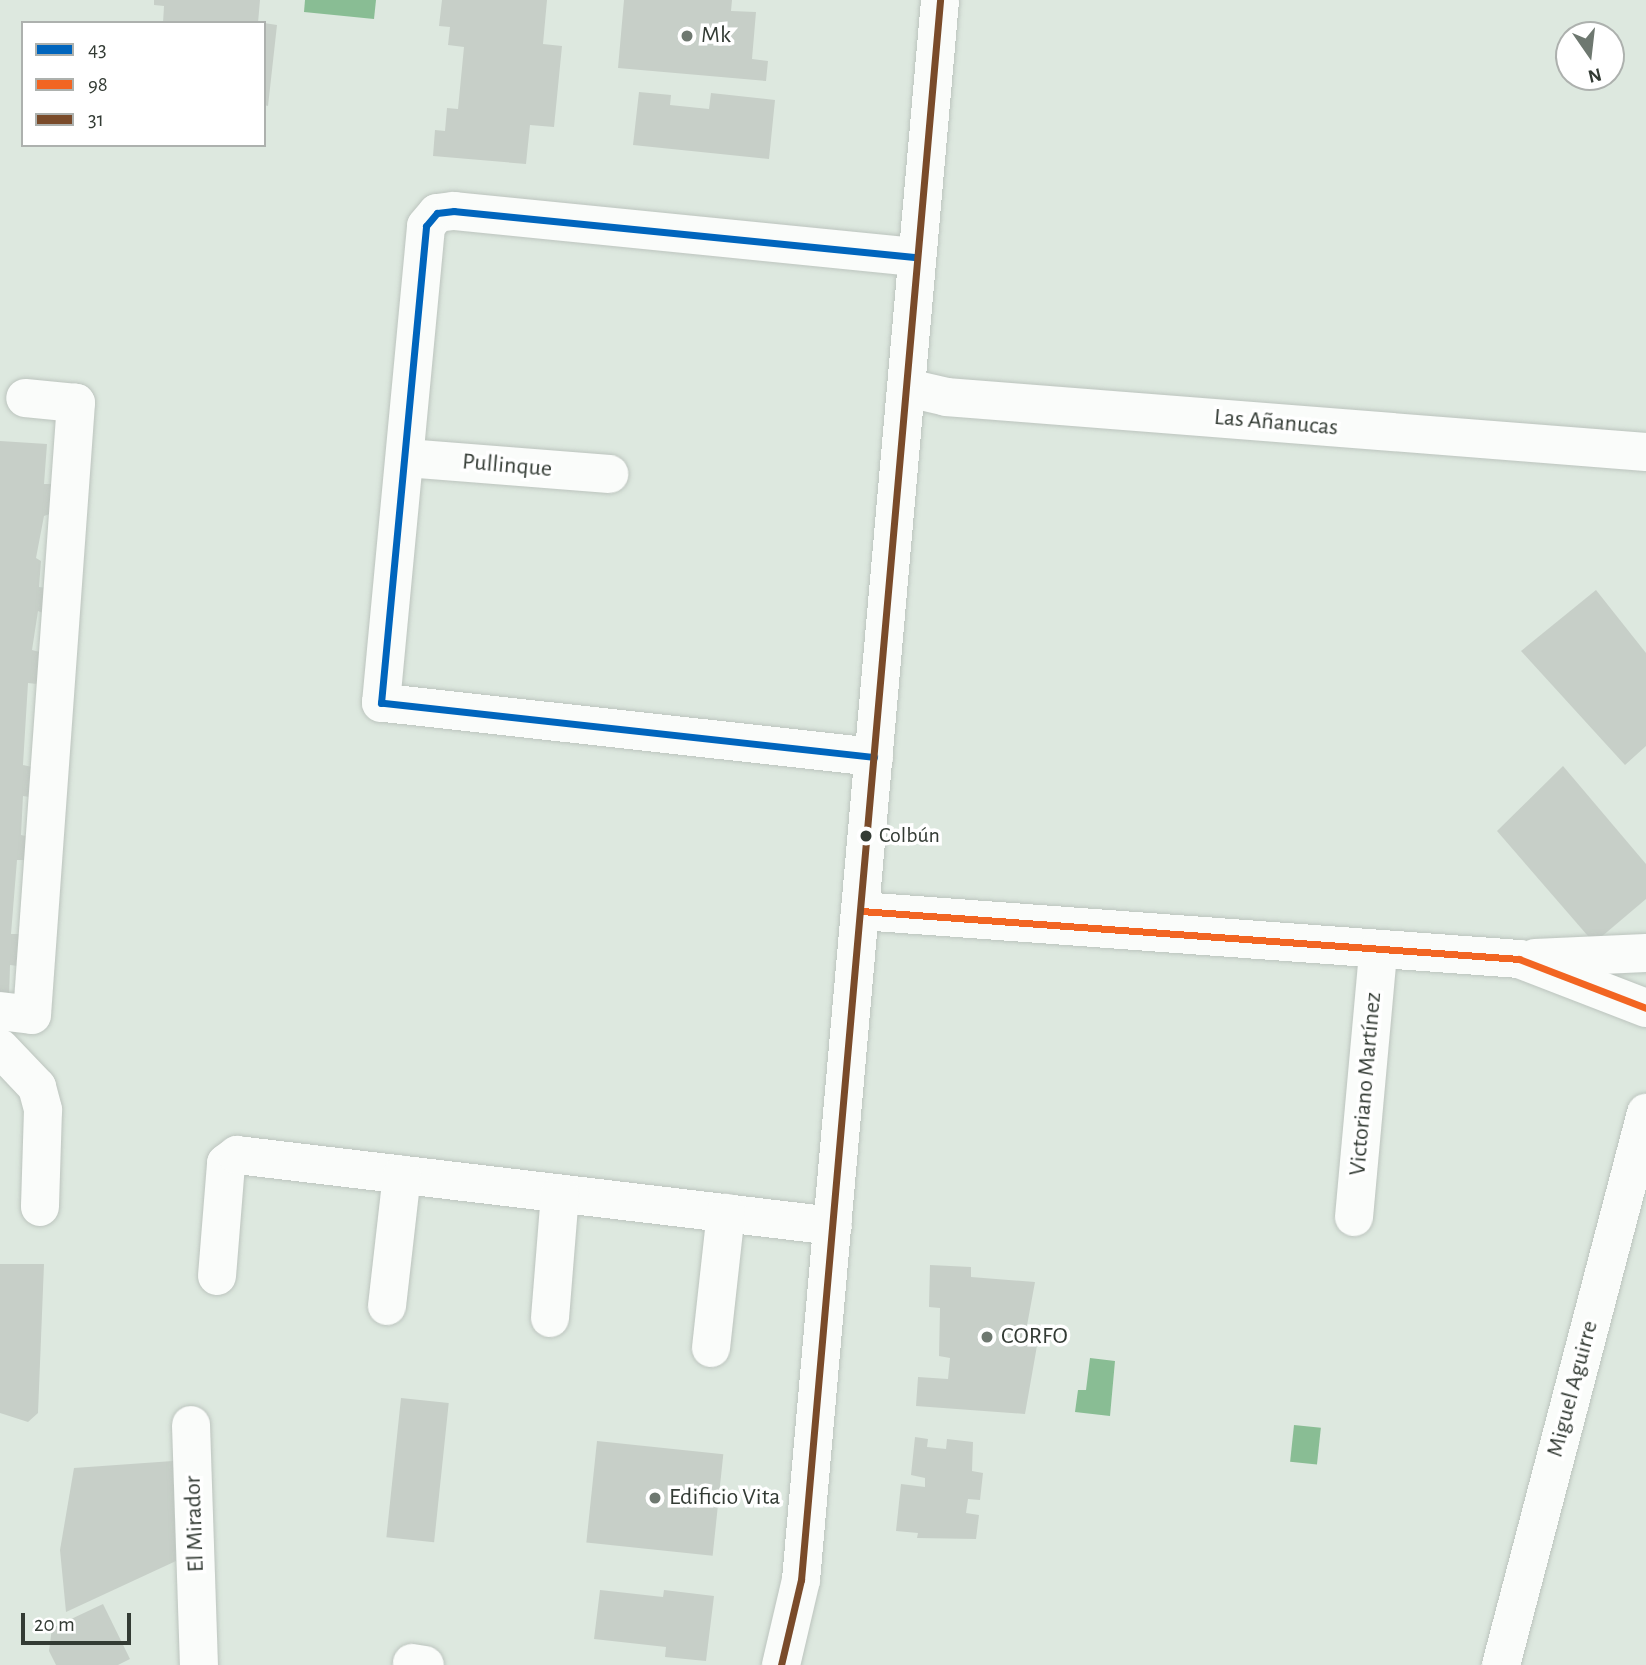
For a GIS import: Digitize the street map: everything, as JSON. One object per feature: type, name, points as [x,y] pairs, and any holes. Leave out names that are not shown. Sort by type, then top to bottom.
[{"type":"street","points":[[781,1665],[801,1580],[908,388],[916,257],[940,0]]},
{"type":"street","points":[[874,757],[381,703],[426,226],[437,213],[468,212],[916,257]]},
{"type":"street","name":"Las Añanucas","points":[[908,388],[946,397],[1646,452]]},
{"type":"street","points":[[0,1011],[32,1015],[76,403],[25,398]]},
{"type":"street","name":"Pullinque","points":[[406,458],[609,474]]},
{"type":"street","points":[[861,911],[1378,951],[1519,959],[1646,954]]},
{"type":"street","name":"Victoriano Martínez","points":[[1354,1216],[1378,951]]},
{"type":"street","points":[[1519,959],[1646,1008]]},
{"type":"street","points":[[0,1048],[37,1087],[43,1110],[40,1207]]},
{"type":"street","name":"Miguel Aguirre","points":[[1501,1665],[1646,1113]]},
{"type":"street","points":[[217,1276],[226,1163],[237,1155],[833,1226]]},
{"type":"street","points":[[387,1306],[402,1175]]},
{"type":"street","points":[[550,1318],[560,1194]]},
{"type":"street","points":[[711,1348],[726,1213]]},
{"type":"street","name":"El Mirador","points":[[191,1425],[199,1665]]},
{"type":"shaded area","points":[[305,0],[376,0],[374,19],[304,12]]},
{"type":"shaded area","points":[[1090,1358],[1115,1361],[1110,1416],[1075,1412],[1078,1390],[1086,1390]]},
{"type":"shaded area","points":[[1294,1425],[1321,1428],[1317,1465],[1290,1462]]},
{"type":"building","points":[[154,0],[260,0],[258,21],[163,21],[164,6],[154,5]]},
{"type":"building","points":[[442,0],[547,0],[543,44],[562,46],[554,127],[530,125],[526,164],[433,156],[435,130],[445,131],[447,108],[458,109],[464,47],[448,45],[450,27],[439,26]]},
{"type":"building","name":"Mk","points":[[624,0],[732,0],[731,11],[756,12],[752,59],[768,61],[766,81],[618,68]]},
{"type":"building","points":[[266,23],[277,25],[266,106]]},
{"type":"building","points":[[639,92],[671,95],[670,105],[709,109],[711,93],[775,100],[769,159],[633,145]]},
{"type":"building","points":[[0,441],[47,444],[44,484],[53,484],[50,514],[44,516],[36,558],[41,561],[39,587],[47,588],[45,614],[38,611],[32,650],[40,652],[37,684],[28,683],[23,765],[32,767],[30,797],[23,796],[21,835],[26,836],[27,860],[17,860],[11,934],[19,934],[18,966],[10,965],[9,998],[0,997]]},
{"type":"building","points":[[1596,590],[1646,653],[1646,746],[1625,765],[1521,651]]},
{"type":"building","points":[[1563,766],[1646,864],[1646,899],[1594,943],[1497,831]]},
{"type":"building","points":[[0,1264],[44,1264],[38,1413],[28,1422],[0,1413]]},
{"type":"building","name":"CORFO","points":[[930,1265],[971,1267],[971,1277],[1035,1282],[1026,1331],[1038,1340],[1025,1414],[916,1406],[918,1377],[948,1379],[950,1358],[939,1356],[940,1308],[929,1307]]},
{"type":"building","points":[[401,1398],[449,1403],[434,1542],[386,1537]]},
{"type":"building","points":[[915,1437],[928,1439],[927,1447],[946,1449],[947,1439],[973,1442],[972,1471],[983,1473],[980,1500],[968,1499],[966,1513],[979,1515],[976,1539],[917,1538],[918,1533],[896,1531],[901,1484],[925,1487],[925,1478],[911,1475]]},
{"type":"building","name":"Edificio Vita","points":[[597,1441],[723,1454],[713,1556],[586,1542]]},
{"type":"building","points":[[173,1461],[176,1561],[66,1612],[60,1550],[74,1468]]},
{"type":"building","points":[[600,1590],[663,1597],[664,1590],[714,1596],[706,1661],[665,1657],[666,1647],[594,1639]]},
{"type":"building","points":[[103,1604],[130,1659],[118,1665],[56,1665],[49,1651],[52,1628]]},
{"type":"transit line","name":"31","points":[[781,1665],[801,1580],[940,0]]},
{"type":"transit line","name":"43","points":[[874,757],[381,703],[426,226],[437,213],[454,211],[916,257]]},
{"type":"transit line","name":"98","points":[[861,911],[1519,959],[1646,1008]]},
{"type":"place","name":"Mk","points":[[687,36]]},
{"type":"place","name":"Colbún","points":[[866,836]]},
{"type":"place","name":"CORFO","points":[[987,1337]]},
{"type":"place","name":"Edificio Vita","points":[[655,1498]]}]
